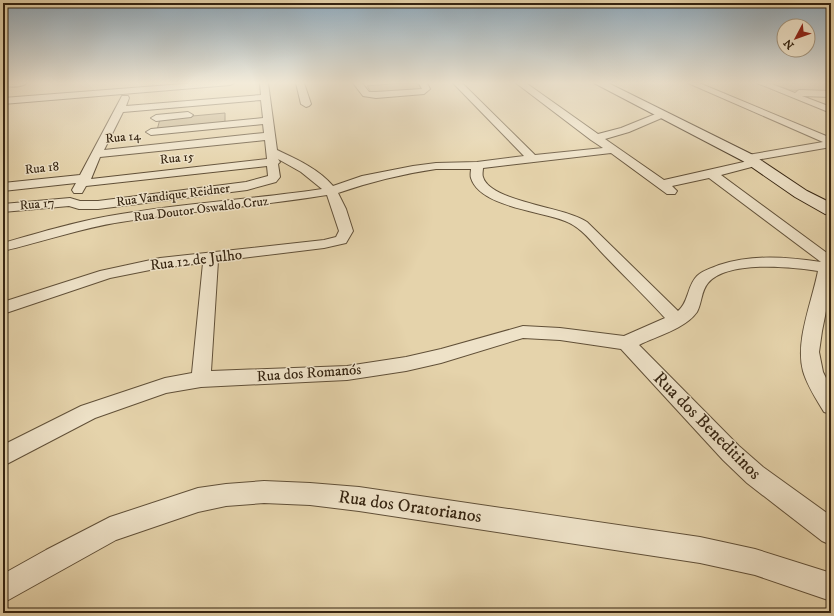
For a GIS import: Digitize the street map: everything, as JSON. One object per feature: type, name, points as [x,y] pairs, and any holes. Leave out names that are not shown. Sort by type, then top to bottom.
[{"type":"street","points":[[70,202],[84,180],[119,112]]},
{"type":"street","points":[[136,177],[158,112]]},
{"type":"street","points":[[225,167],[228,141],[228,112]]},
{"type":"street","points":[[267,112],[273,157],[285,158],[309,172],[331,191]]},
{"type":"street","points":[[486,112],[533,159]]},
{"type":"street","points":[[559,112],[667,187],[751,161],[831,143]]},
{"type":"street","points":[[656,112],[751,161],[801,194],[831,210]]},
{"type":"street","points":[[759,112],[831,143]]},
{"type":"street","points":[[156,118],[196,114]]},
{"type":"street","points":[[595,138],[625,130],[662,115]]},
{"type":"street","points":[[151,132],[228,118],[267,121]]},
{"type":"street","name":"Rua 14","points":[[98,154],[270,136]]},
{"type":"street","points":[[182,171],[186,145]]},
{"type":"street","name":"Rua Doutor Oswaldo Cruz","points":[[3,247],[62,231],[120,218],[280,199],[331,191],[366,179],[413,169],[436,166],[477,165],[612,150]]},
{"type":"street","name":"Rua 15","points":[[84,180],[136,177],[225,167],[273,157]]},
{"type":"street","name":"Rua Vandique Reidner","points":[[70,202],[79,205],[98,205],[247,186],[267,181],[274,177],[273,157]]},
{"type":"street","points":[[477,165],[476,178],[479,184],[493,194],[519,205],[569,218],[585,227],[678,320]]},
{"type":"street","points":[[712,174],[829,265]]},
{"type":"street","name":"Rua 18","points":[[3,187],[84,180]]},
{"type":"street","name":"Rua 12 de Julho","points":[[3,308],[106,274],[160,263],[264,252],[324,244],[341,240],[346,231],[345,225],[331,191]]},
{"type":"street","name":"Rua 17","points":[[3,208],[70,202]]},
{"type":"street","points":[[201,379],[211,257]]},
{"type":"street","points":[[626,343],[678,320],[688,313],[700,282],[708,276],[721,270],[742,264],[765,261],[829,265]]},
{"type":"street","points":[[829,265],[811,334],[810,352],[814,372],[831,406]]},
{"type":"street","name":"Rua dos Romanós","points":[[3,456],[88,412],[165,386],[201,379],[347,373],[441,356],[523,332],[560,334],[626,343]]},
{"type":"street","name":"Rua dos Beneditinos","points":[[626,343],[731,453],[755,475],[831,532]]},
{"type":"street","name":"Rua dos Oratorianos","points":[[3,589],[110,530],[198,500],[226,495],[264,492],[310,494],[359,499],[700,550],[755,562],[831,587]]},
{"type":"shaded area","points":[[225,113],[225,124],[157,130],[160,119]]}]
